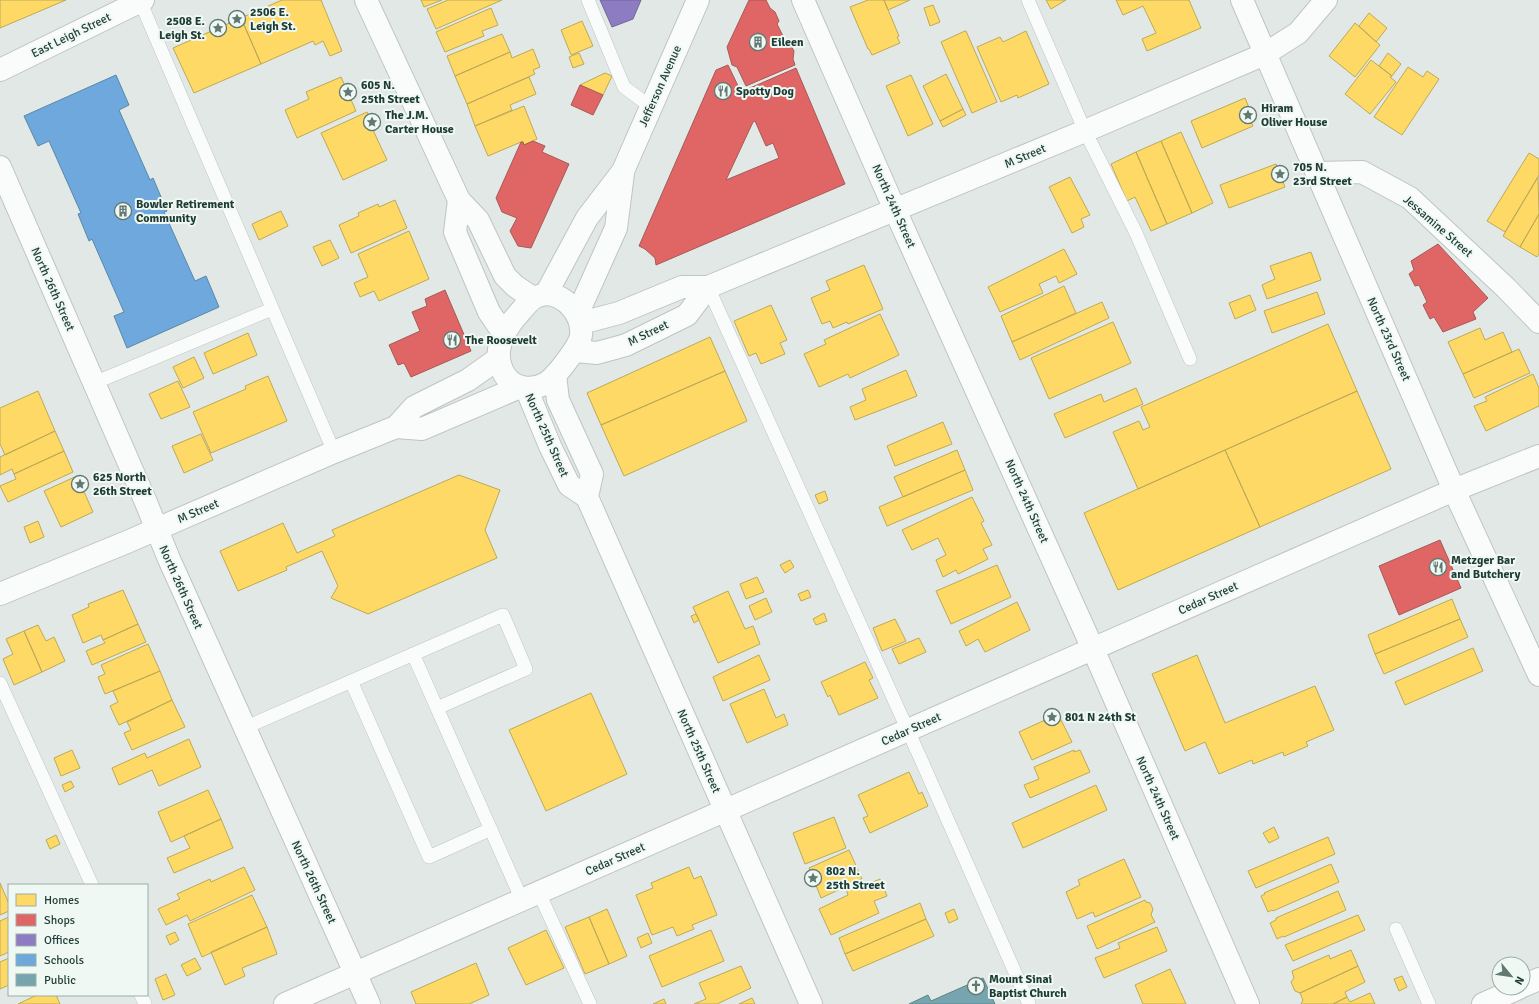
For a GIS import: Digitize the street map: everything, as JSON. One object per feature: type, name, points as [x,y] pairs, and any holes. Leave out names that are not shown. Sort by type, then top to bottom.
[{"type":"street","points":[[366,0],[459,200],[478,220],[505,276],[515,286],[539,296],[551,294],[565,302],[571,306],[579,319],[581,336],[575,351],[551,379],[540,386],[523,387],[513,384],[504,374],[498,358],[499,349],[504,334],[518,315],[539,296]]},
{"type":"street","name":"Jefferson Avenue","points":[[539,296],[587,218],[623,171],[698,0]]},
{"type":"street","name":"North 24th Street","points":[[803,0],[895,210],[1093,649],[1248,1004]]},
{"type":"street","name":"North 23rd Street","points":[[1242,0],[1454,490],[1539,676]]},
{"type":"street","name":"M Street","points":[[579,319],[619,313],[682,287],[708,287],[1085,131],[1265,54],[1298,33],[1326,0]]},
{"type":"street","name":"East Leigh Street","points":[[0,70],[141,1]]},
{"type":"street","name":"North 26th Street","points":[[0,167],[156,529],[369,1004]]},
{"type":"street","name":"Jefferson Avenue","points":[[579,319],[616,228],[623,171]]},
{"type":"street","name":"Jessamine Street","points":[[1317,172],[1362,172],[1410,198],[1506,288],[1539,322]]},
{"type":"street","points":[[459,200],[455,232],[489,312],[504,334]]},
{"type":"street","name":"M Street","points":[[575,351],[597,353],[626,345],[687,315],[708,287]]},
{"type":"street","name":"M Street","points":[[396,427],[414,407],[468,380],[498,358]]},
{"type":"street","name":"North 25th Street","points":[[555,375],[558,400],[592,474],[587,497]]},
{"type":"street","name":"M Street","points":[[0,594],[396,427],[422,428],[523,387]]},
{"type":"street","name":"North 25th Street","points":[[523,387],[569,484],[587,497],[811,1004]]},
{"type":"street","name":"Cedar Street","points":[[285,1004],[1454,490],[1539,456]]},
{"type":"street","points":[[1483,1004],[1501,996]]},
{"type":"lane","points":[[588,0],[624,87],[651,107]]},
{"type":"lane","points":[[1028,0],[1085,131],[1136,233],[1190,359]]},
{"type":"lane","points":[[141,1],[334,452]]},
{"type":"lane","points":[[708,287],[908,730],[1029,1004]]},
{"type":"lane","points":[[94,383],[272,309]]},
{"type":"lane","points":[[244,728],[503,615],[526,669],[437,708]]},
{"type":"lane","points":[[414,654],[491,829],[590,1004]]},
{"type":"lane","points":[[351,681],[428,857],[491,829]]},
{"type":"lane","points":[[0,683],[92,884]]},
{"type":"lane","points":[[1396,929],[1429,1004]]},
{"type":"building: Homes","points":[[0,0],[66,0],[0,28]]},
{"type":"building: Homes","points":[[282,0],[321,0],[342,51],[330,56],[323,41],[315,45],[313,41],[261,64],[241,18]]},
{"type":"building: Homes","points":[[421,0],[442,0],[424,7]]},
{"type":"building: Homes","points":[[448,0],[502,0],[436,29],[427,9]]},
{"type":"building: Homes","points":[[868,0],[884,0],[899,36],[897,37],[900,43],[872,55],[850,7]]},
{"type":"building: Homes","points":[[884,0],[910,0],[888,10]]},
{"type":"building: Homes","points":[[1046,0],[1066,0],[1051,9]]},
{"type":"building: Homes","points":[[1116,0],[1189,0],[1201,28],[1147,51],[1142,39],[1156,33],[1143,6],[1123,15]]},
{"type":"building: Homes","points":[[933,5],[940,22],[930,26],[924,8]]},
{"type":"building: Homes","points":[[491,8],[498,25],[482,31],[484,36],[445,52],[436,32]]},
{"type":"building: Homes","points":[[1369,13],[1387,28],[1376,42],[1359,26]]},
{"type":"building: Homes","points":[[241,18],[261,64],[194,93],[173,48]]},
{"type":"building: Homes","points":[[582,21],[593,46],[571,55],[561,30]]},
{"type":"building: Homes","points":[[1355,23],[1380,45],[1355,77],[1329,56]]},
{"type":"building: Homes","points":[[965,31],[997,102],[972,113],[941,42]]},
{"type":"building: Homes","points":[[1026,31],[1049,84],[1018,98],[1017,95],[1001,102],[977,47],[1000,37],[1003,42]]},
{"type":"building: Homes","points":[[502,34],[510,52],[455,76],[447,56]]},
{"type":"building: Homes","points":[[533,49],[540,67],[533,70],[535,74],[467,104],[455,76],[510,52],[512,58]]},
{"type":"building: Homes","points":[[579,53],[584,64],[573,68],[569,57]]},
{"type":"building: Homes","points":[[1388,53],[1401,64],[1392,76],[1379,66]]},
{"type":"building: Homes","points":[[1371,60],[1392,76],[1390,77],[1396,82],[1370,114],[1345,94]]},
{"type":"building: Homes","points":[[1408,67],[1423,77],[1427,71],[1439,79],[1402,135],[1374,117]]},
{"type":"building: Homes","points":[[605,73],[612,76],[603,95],[580,85]]},
{"type":"building: Homes","points":[[946,74],[963,109],[940,121],[923,86]]},
{"type":"building: Homes","points":[[911,75],[933,124],[908,136],[886,86]]},
{"type":"building: Homes","points":[[341,77],[356,111],[297,138],[285,110],[309,99],[306,92]]},
{"type":"building: Homes","points":[[529,77],[536,94],[510,105],[512,110],[475,126],[467,104]]},
{"type":"building: Homes","points":[[1245,98],[1250,110],[1246,111],[1253,126],[1202,148],[1191,121]]},
{"type":"building: Homes","points":[[524,106],[537,139],[524,145],[523,142],[521,142],[488,156],[475,126]]},
{"type":"building: Homes","points":[[963,109],[966,115],[943,127],[940,121]]},
{"type":"building: Homes","points":[[367,112],[374,127],[372,128],[387,160],[343,180],[321,133]]},
{"type":"building: Homes","points":[[1181,132],[1213,203],[1192,213],[1161,141]]},
{"type":"building: Homes","points":[[1161,141],[1192,213],[1167,224],[1136,152]]},
{"type":"building: Homes","points":[[1136,152],[1167,224],[1151,231],[1135,197],[1127,201],[1111,164]]},
{"type":"building: Homes","points":[[1529,153],[1539,159],[1539,175],[1505,232],[1487,221]]},
{"type":"building: Homes","points":[[1276,164],[1285,187],[1229,208],[1220,185]]},
{"type":"building: Homes","points":[[1070,177],[1090,215],[1081,219],[1084,227],[1072,233],[1049,187]]},
{"type":"building: Homes","points":[[1538,177],[1539,214],[1520,247],[1503,236]]},
{"type":"building: Homes","points":[[395,200],[407,228],[351,253],[339,225],[359,216],[358,213],[378,204],[379,207]]},
{"type":"building: Homes","points":[[281,211],[288,226],[259,240],[252,224]]},
{"type":"building: Homes","points":[[1539,214],[1539,254],[1537,257],[1520,247]]},
{"type":"building: Homes","points":[[409,231],[429,279],[379,301],[374,291],[360,297],[354,283],[368,277],[358,254]]},
{"type":"building: Homes","points":[[330,240],[339,258],[322,266],[313,247]]},
{"type":"building: Homes","points":[[1064,249],[1077,274],[1059,283],[1056,276],[1039,284],[1043,293],[1000,312],[988,287]]},
{"type":"building: Homes","points":[[1311,252],[1321,280],[1267,299],[1262,285],[1275,279],[1270,266]]},
{"type":"building: Homes","points":[[864,265],[883,309],[848,324],[847,322],[833,328],[830,321],[822,324],[811,298],[830,290],[826,281]]},
{"type":"building: Homes","points":[[1064,286],[1076,313],[1012,342],[1001,316]]},
{"type":"building: Homes","points":[[1317,292],[1325,314],[1272,333],[1264,311]]},
{"type":"building: Homes","points":[[1250,295],[1256,310],[1235,319],[1229,303]]},
{"type":"building: Homes","points":[[1102,302],[1109,318],[1020,360],[1012,342]]},
{"type":"building: Homes","points":[[771,305],[787,340],[780,343],[785,354],[761,364],[756,353],[749,356],[734,321]]},
{"type":"building: Homes","points":[[880,314],[899,355],[850,378],[848,374],[819,387],[804,354],[826,344],[824,340]]},
{"type":"building: Homes","points":[[1113,322],[1131,363],[1049,399],[1031,358]]},
{"type":"building: Homes","points":[[1328,324],[1357,391],[1138,489],[1113,432],[1139,421],[1143,430],[1150,427],[1141,407]]},
{"type":"building: Homes","points":[[1480,328],[1485,340],[1503,332],[1512,352],[1463,374],[1448,342]]},
{"type":"building: Homes","points":[[248,333],[257,355],[213,374],[204,353]]},
{"type":"building: Homes","points":[[710,337],[725,371],[601,425],[587,393]]},
{"type":"building: Homes","points":[[1519,349],[1530,373],[1474,398],[1463,374]]},
{"type":"building: Homes","points":[[194,357],[204,378],[183,388],[173,367]]},
{"type":"building: Homes","points":[[906,370],[917,396],[855,420],[850,407],[866,400],[862,389]]},
{"type":"building: Homes","points":[[725,371],[747,421],[624,476],[601,425]]},
{"type":"building: Homes","points":[[1533,374],[1539,388],[1539,406],[1486,431],[1474,406],[1487,401],[1485,397]]},
{"type":"building: Homes","points":[[268,376],[287,421],[211,453],[193,412],[246,389],[245,386]]},
{"type":"building: Homes","points":[[178,381],[190,407],[161,419],[149,394]]},
{"type":"building: Homes","points":[[1136,388],[1143,404],[1065,438],[1054,414],[1101,394],[1104,402]]},
{"type":"building: Homes","points":[[38,391],[55,431],[5,455],[0,444],[0,408]]},
{"type":"building: Homes","points":[[1357,391],[1391,469],[1260,527],[1225,450]]},
{"type":"building: Homes","points":[[943,422],[952,444],[895,466],[887,446]]},
{"type":"building: Homes","points":[[55,431],[64,451],[14,474],[12,469],[0,475],[0,457]]},
{"type":"building: Homes","points":[[201,434],[213,460],[184,473],[172,446]]},
{"type":"building: Homes","points":[[957,450],[965,470],[903,497],[894,477]]},
{"type":"building: Homes","points":[[1225,450],[1260,527],[1118,590],[1084,513]]},
{"type":"building: Homes","points":[[64,451],[73,472],[8,502],[0,486],[16,479],[14,474]]},
{"type":"building: Homes","points":[[965,470],[973,490],[887,526],[879,507]]},
{"type":"building: Homes","points":[[459,475],[500,490],[485,530],[497,558],[368,614],[331,598],[338,586],[322,551],[286,567],[287,570],[238,591],[220,551],[283,523],[297,553],[335,536],[332,530]]},
{"type":"building: Homes","points":[[77,476],[93,512],[61,527],[44,491]]},
{"type":"building: Homes","points":[[825,491],[828,500],[819,504],[815,495]]},
{"type":"building: Homes","points":[[972,497],[984,521],[981,523],[992,545],[983,549],[988,559],[958,574],[956,570],[943,577],[936,560],[946,555],[938,538],[912,550],[902,530]]},
{"type":"building: Homes","points":[[38,521],[44,537],[30,543],[24,527]]},
{"type":"building: Homes","points":[[790,560],[794,567],[785,573],[780,565]]},
{"type":"building: Homes","points":[[997,565],[1011,597],[951,624],[936,591]]},
{"type":"building: Homes","points":[[757,577],[764,592],[746,599],[740,584]]},
{"type":"building: Homes","points":[[123,590],[138,624],[103,640],[101,635],[83,643],[72,615],[89,607],[88,604]]},
{"type":"building: Homes","points":[[808,590],[811,597],[801,601],[798,594]]},
{"type":"building: Homes","points":[[728,591],[745,629],[753,626],[760,644],[718,663],[693,607]]},
{"type":"building: Homes","points":[[766,598],[772,612],[755,620],[749,606]]},
{"type":"building: Homes","points":[[1452,599],[1460,619],[1375,654],[1368,635]]},
{"type":"building: Homes","points":[[1017,602],[1030,630],[985,652],[978,639],[966,646],[959,631]]},
{"type":"building: Homes","points":[[824,613],[827,621],[816,625],[813,619]]},
{"type":"building: Homes","points":[[696,614],[699,620],[694,623],[691,616]]},
{"type":"building: Homes","points":[[895,619],[906,641],[882,651],[873,628]]},
{"type":"building: Homes","points":[[1460,619],[1468,637],[1384,674],[1375,654]]},
{"type":"building: Homes","points":[[138,624],[146,642],[92,665],[86,651],[105,643],[103,640]]},
{"type":"building: Homes","points":[[38,625],[46,641],[54,637],[65,661],[42,672],[24,631]]},
{"type":"building: Homes","points":[[24,631],[42,672],[14,685],[3,659],[13,654],[6,639]]},
{"type":"building: Homes","points":[[919,638],[926,652],[899,664],[892,649]]},
{"type":"building: Homes","points":[[148,644],[160,671],[105,694],[98,677],[105,674],[101,665]]},
{"type":"building: Homes","points":[[1473,648],[1483,671],[1405,705],[1395,682]]},
{"type":"building: Homes","points":[[759,655],[770,680],[723,701],[713,677]]},
{"type":"building: Homes","points":[[1197,655],[1225,723],[1315,686],[1334,730],[1306,742],[1308,746],[1284,756],[1283,752],[1253,764],[1252,760],[1219,774],[1205,742],[1185,751],[1152,674]]},
{"type":"building: Homes","points":[[865,662],[873,678],[869,680],[878,698],[839,715],[830,695],[828,697],[821,682]]},
{"type":"building: Homes","points":[[160,671],[172,700],[119,725],[110,706],[118,702],[113,691]]},
{"type":"building: Homes","points":[[764,689],[776,718],[784,714],[788,725],[747,743],[730,704]]},
{"type":"building: Homes","points":[[591,693],[627,774],[546,811],[509,730]]},
{"type":"building: Homes","points":[[172,700],[185,727],[132,750],[124,733],[131,730],[127,722]]},
{"type":"building: Homes","points":[[1058,714],[1072,742],[1032,760],[1019,732]]},
{"type":"building: Homes","points":[[189,739],[201,767],[159,786],[152,770],[119,785],[112,768],[145,753],[147,758]]},
{"type":"building: Homes","points":[[72,750],[80,768],[61,776],[54,758]]},
{"type":"building: Homes","points":[[1074,750],[1074,752],[1080,750],[1090,772],[1030,798],[1024,785],[1039,779],[1034,767]]},
{"type":"building: Homes","points":[[909,772],[919,794],[922,792],[928,806],[870,833],[863,818],[868,816],[858,795]]},
{"type":"building: Homes","points":[[71,781],[74,787],[65,792],[62,785]]},
{"type":"building: Homes","points":[[1096,785],[1107,810],[1023,848],[1012,823]]},
{"type":"building: Homes","points":[[208,790],[221,819],[171,842],[158,812]]},
{"type":"building: Homes","points":[[834,817],[846,848],[805,864],[793,833]]},
{"type":"building: Homes","points":[[221,819],[233,848],[174,873],[167,858],[190,848],[184,836]]},
{"type":"building: Homes","points":[[1274,827],[1279,838],[1269,843],[1263,833]]},
{"type":"building: Homes","points":[[56,835],[60,844],[50,849],[46,840]]},
{"type":"building: Homes","points":[[1328,837],[1335,854],[1256,888],[1248,871]]},
{"type":"building: Homes","points":[[849,850],[862,879],[821,898],[809,868]]},
{"type":"building: Homes","points":[[1124,859],[1141,897],[1095,917],[1093,912],[1077,919],[1066,892],[1080,885],[1078,880]]},
{"type":"building: Homes","points":[[1331,864],[1339,882],[1268,912],[1261,896],[1265,894],[1264,893]]},
{"type":"building: Homes","points":[[244,867],[255,890],[190,921],[187,915],[166,925],[158,909],[180,899],[177,894],[210,879],[211,882]]},
{"type":"building: Homes","points":[[689,867],[694,879],[701,876],[717,915],[692,925],[694,929],[677,936],[673,927],[652,935],[636,895],[653,888],[651,883]]},
{"type":"building: Homes","points":[[880,879],[887,896],[874,901],[879,913],[831,935],[819,909],[848,895],[846,889],[864,881],[866,885]]},
{"type":"building: Homes","points":[[0,883],[8,902],[8,911],[0,915]]},
{"type":"building: Homes","points":[[1338,891],[1346,910],[1277,939],[1270,923],[1276,920],[1276,918]]},
{"type":"building: Homes","points":[[252,895],[267,927],[202,957],[188,924]]},
{"type":"building: Homes","points":[[1145,900],[1146,902],[1150,903],[1153,909],[1151,915],[1155,922],[1097,949],[1087,926]]},
{"type":"building: Homes","points":[[920,903],[926,919],[845,954],[839,938]]},
{"type":"building: Homes","points":[[607,909],[627,956],[609,964],[589,917]]},
{"type":"building: Homes","points":[[954,909],[958,919],[949,923],[945,913]]},
{"type":"building: Homes","points":[[1358,915],[1365,930],[1293,961],[1285,945]]},
{"type":"building: Homes","points":[[8,917],[8,952],[0,956],[0,921]]},
{"type":"building: Homes","points":[[589,917],[609,964],[585,974],[565,927]]},
{"type":"building: Homes","points":[[926,919],[934,936],[853,971],[845,954]]},
{"type":"building: Homes","points":[[267,927],[277,954],[242,968],[245,976],[225,985],[211,952]]},
{"type":"building: Homes","points":[[1157,927],[1167,951],[1104,978],[1095,958],[1120,948],[1118,943]]},
{"type":"building: Homes","points":[[546,930],[564,968],[526,985],[508,948]]},
{"type":"building: Homes","points":[[711,930],[724,961],[662,987],[649,956]]},
{"type":"building: Homes","points":[[175,932],[179,940],[170,945],[166,936]]},
{"type":"building: Homes","points":[[648,933],[652,943],[641,948],[637,938]]},
{"type":"building: Homes","points":[[1351,950],[1358,966],[1300,993],[1295,991],[1291,982],[1294,978],[1292,971],[1329,955],[1330,959]]},
{"type":"building: Homes","points":[[8,958],[8,985],[0,989],[0,962]]},
{"type":"building: Homes","points":[[195,958],[201,969],[187,976],[181,965]]},
{"type":"building: Homes","points":[[476,963],[489,995],[469,1004],[416,1004],[411,992]]},
{"type":"building: Homes","points":[[741,966],[751,988],[717,1004],[694,1004],[706,999],[699,983]]},
{"type":"building: Homes","points":[[1358,966],[1365,982],[1345,992],[1347,997],[1333,1004],[1301,1004],[1303,1000],[1300,993]]},
{"type":"building: Homes","points":[[1170,969],[1186,1004],[1143,1004],[1135,985]]},
{"type":"building: Homes","points":[[166,974],[175,995],[163,1000],[155,979]]},
{"type":"building: Homes","points":[[1402,976],[1407,987],[1399,991],[1394,979]]},
{"type":"building: Homes","points":[[1370,993],[1375,1004],[1333,1004],[1347,997],[1350,1002]]},
{"type":"building: Homes","points":[[35,996],[56,996],[60,1004],[18,1004]]},
{"type":"building: Homes","points":[[752,998],[755,1004],[739,1004]]},
{"type":"building: Homes","points":[[664,999],[666,1004],[653,1004]]},
{"type":"building: Shops","name":"Eileen","points":[[749,0],[766,0],[770,8],[775,12],[779,21],[777,24],[785,40],[790,44],[794,51],[793,59],[795,65],[746,86],[737,67],[732,65],[727,47]]},
{"type":"building: Shops","points":[[728,65],[741,92],[796,68],[845,184],[656,265],[655,258],[639,246],[716,70]],"holes":[[[755,121],[766,146],[773,143],[779,158],[726,180],[753,122]]]},
{"type":"building: Shops","points":[[580,85],[603,95],[593,115],[571,105]]},
{"type":"building: Shops","points":[[533,141],[545,146],[542,152],[569,164],[531,248],[518,246],[510,231],[517,218],[502,212],[496,198],[521,142],[523,142],[524,145]]},
{"type":"building: Shops","points":[[1438,244],[1488,298],[1473,312],[1476,319],[1443,332],[1434,317],[1430,319],[1423,305],[1427,302],[1419,285],[1415,286],[1409,274],[1414,270],[1411,261]]},
{"type":"building: Shops","points":[[445,290],[471,351],[411,377],[404,363],[398,365],[389,345],[420,331],[412,312],[427,306],[425,299]]},
{"type":"building: Shops","points":[[1440,540],[1461,588],[1399,615],[1379,566]]},
{"type":"building: Offices","points":[[600,0],[641,0],[633,19],[612,27]]},
{"type":"building: Schools","name":"Bowler Retirement Community","points":[[116,75],[129,105],[119,110],[150,180],[153,178],[167,211],[164,212],[195,281],[206,276],[219,307],[127,348],[114,316],[124,312],[92,239],[89,241],[78,214],[81,213],[49,141],[38,146],[24,116]]},
{"type":"building: Public","name":"Mount Sinai Baptist Church","points":[[983,978],[995,1004],[909,1004],[928,995],[931,1001]]},
{"type":"place","name":"2506 E. Leigh St.","points":[[237,19]]},
{"type":"place","name":"2508 E. Leigh St.","points":[[218,28]]},
{"type":"place","name":"Eileen","points":[[758,42]]},
{"type":"place","name":"Spotty Dog","points":[[723,91]]},
{"type":"place","name":"605 N. 25th Street","points":[[348,92]]},
{"type":"place","name":"Hiram Oliver House","points":[[1248,115]]},
{"type":"place","name":"The J.M. Carter House","points":[[372,122]]},
{"type":"place","name":"705 N. 23rd Street","points":[[1280,174]]},
{"type":"place","name":"Bowler Retirement Community","points":[[123,211]]},
{"type":"place","name":"The Roosevelt","points":[[452,340]]},
{"type":"place","name":"625 North 26th Street","points":[[80,484]]},
{"type":"place","name":"Metzger Bar and Butchery","points":[[1438,567]]},
{"type":"place","name":"801 N 24th St","points":[[1052,717]]},
{"type":"place","name":"802 N. 25th Street","points":[[813,878]]},
{"type":"place","name":"Mount Sinai Baptist Church","points":[[976,986]]}]
